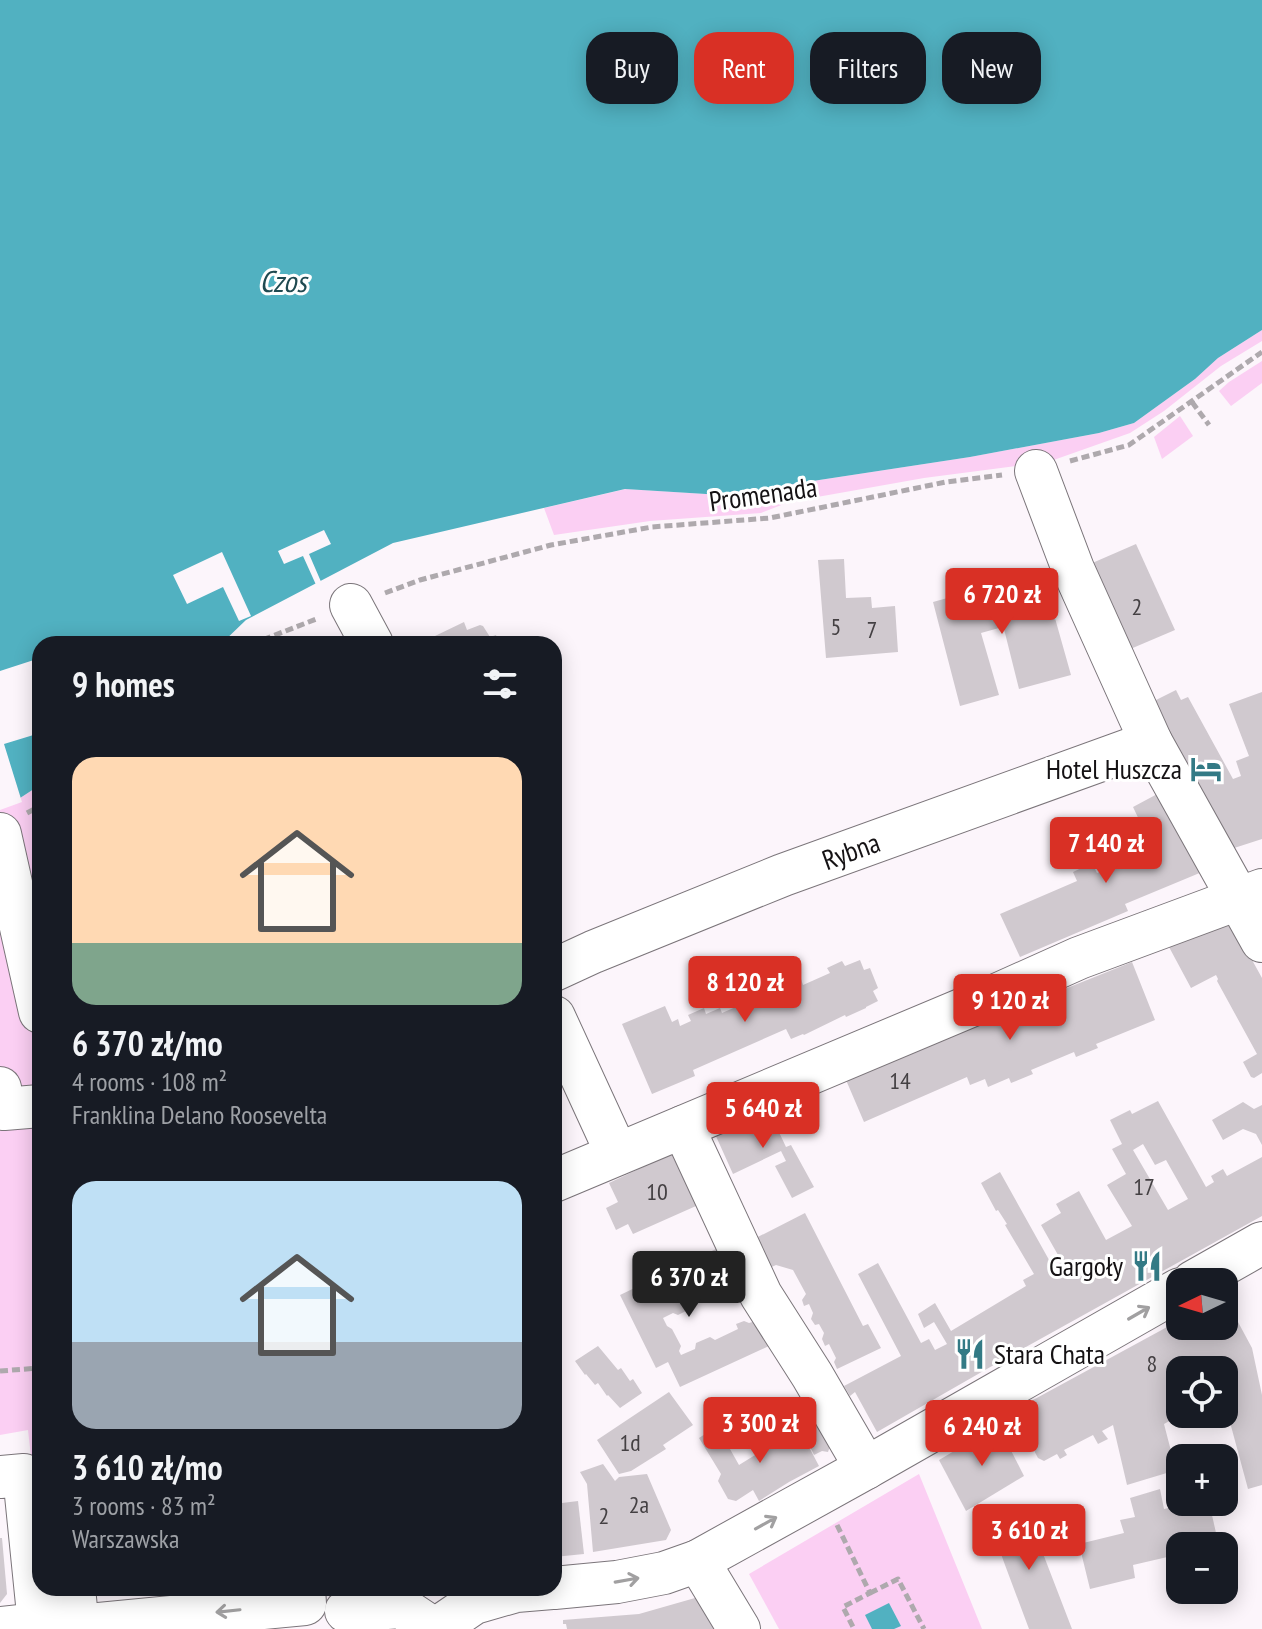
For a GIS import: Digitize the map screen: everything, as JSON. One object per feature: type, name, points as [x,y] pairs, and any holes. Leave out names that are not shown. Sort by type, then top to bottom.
[{"type":"street","points":[[1036,471],[1073,569],[1151,742],[1250,894],[1262,941]]},
{"type":"street","points":[[351,605],[368,636]]},
{"type":"street","name":"Rybna","points":[[562,966],[783,875],[1151,742]]},
{"type":"street","points":[[0,834],[32,979]]},
{"type":"street","points":[[562,1178],[1079,958],[1250,894]]},
{"type":"street","points":[[562,1034],[617,1154]]},
{"type":"street","points":[[0,1088],[4,1109],[32,1107]]},
{"type":"street","points":[[683,1127],[761,1295],[866,1468]]},
{"type":"street","points":[[1218,1268],[1262,1243]]},
{"type":"street","points":[[562,1587],[653,1576],[698,1561],[1166,1297]]},
{"type":"street","points":[[0,1477],[24,1475],[32,1513]]},
{"type":"street","points":[[698,1561],[739,1629]]},
{"type":"street","points":[[49,1596],[54,1619],[150,1603],[305,1596]]},
{"type":"street","points":[[346,1611],[401,1607],[435,1629],[474,1616],[503,1596]]},
{"type":"path","name":"Promenada","points":[[272,636],[420,580],[551,545],[652,527],[770,518],[946,482],[1036,471],[1129,445],[1262,352]]},
{"type":"path","points":[[1192,402],[1209,425]]},
{"type":"path","points":[[0,1371],[32,1369]]},
{"type":"path","points":[[833,1516],[870,1593]]},
{"type":"path","points":[[854,1629],[843,1607],[898,1579],[924,1629]]},
{"type":"shaded area","points":[[1262,330],[1262,341],[1221,366],[1164,411],[1130,433],[1048,462],[924,478],[789,502],[761,513],[650,521],[554,535],[544,508],[626,489],[763,500],[793,484],[970,457],[1099,433],[1134,423],[1195,379],[1218,358]]},
{"type":"shaded area","points":[[1262,361],[1262,383],[1231,406],[1219,391]]},
{"type":"shaded area","points":[[1180,416],[1193,436],[1162,459],[1154,437]]},
{"type":"shaded area","points":[[32,790],[32,1466],[28,1430],[0,1435],[0,806]]},
{"type":"shaded area","points":[[919,1474],[982,1629],[779,1629],[749,1574]]},
{"type":"water","name":"Czos","points":[[0,0],[1262,0],[1262,330],[1218,358],[1195,379],[1134,423],[1099,433],[970,457],[793,484],[763,500],[625,489],[393,543],[246,620],[229,636],[32,636],[32,790],[0,806]]},
{"type":"water","points":[[889,1603],[901,1626],[872,1629],[865,1615]]},
{"type":"pier","points":[[324,530],[331,544],[309,554],[322,584],[317,587],[303,556],[284,564],[278,551]]},
{"type":"pier","points":[[222,552],[251,616],[239,621],[223,587],[187,604],[173,575]]},
{"type":"pier","points":[[32,661],[32,735],[4,744],[22,802],[0,810],[0,671]]},
{"type":"building","points":[[1136,544],[1175,630],[1128,650],[1090,564]]},
{"type":"building","points":[[844,559],[846,598],[871,597],[872,608],[895,606],[898,652],[826,658],[818,560]]},
{"type":"building","points":[[1042,572],[1071,675],[1019,689],[1004,629],[981,633],[999,695],[960,706],[933,602]]},
{"type":"building","points":[[464,622],[467,630],[483,626],[489,636],[435,636]]},
{"type":"building","name":"Hotel Huszcza","points":[[1176,690],[1181,700],[1188,697],[1233,779],[1241,776],[1236,761],[1249,756],[1229,704],[1262,692],[1262,839],[1228,850],[1150,703]]},
{"type":"building","points":[[1161,792],[1202,872],[1125,904],[1128,911],[1020,957],[1000,914],[1077,881],[1073,872],[1092,863],[1097,873],[1108,868],[1104,859],[1128,851],[1132,860],[1154,851],[1133,807]]},
{"type":"building","points":[[1231,922],[1262,978],[1262,1073],[1254,1078],[1243,1062],[1257,1054],[1216,975],[1191,988],[1169,947]]},
{"type":"building","points":[[860,960],[864,970],[870,968],[878,988],[873,991],[878,1001],[791,1039],[786,1029],[693,1070],[695,1076],[652,1094],[622,1024],[665,1006],[672,1022],[678,1019],[680,1026],[691,1021],[688,1015],[704,1008],[706,1014],[720,1008],[722,1013],[738,1006],[735,1000],[751,993],[753,999],[772,991],[775,997],[788,991],[786,986],[801,979],[803,985],[830,973],[827,968],[842,961],[845,966]]},
{"type":"building","points":[[1132,962],[1155,1020],[1096,1044],[1098,1048],[1076,1057],[1074,1052],[1031,1070],[1033,1074],[1011,1083],[1009,1078],[988,1087],[985,1079],[970,1085],[967,1077],[864,1122],[846,1080]]},
{"type":"building","points":[[1158,1101],[1206,1187],[1214,1182],[1211,1176],[1223,1169],[1227,1176],[1262,1157],[1262,1216],[877,1432],[855,1392],[850,1396],[844,1386],[901,1356],[858,1274],[878,1263],[921,1343],[929,1339],[935,1350],[947,1344],[934,1322],[924,1328],[918,1314],[935,1303],[951,1331],[1026,1286],[1023,1280],[1034,1274],[981,1183],[1000,1172],[1053,1267],[1062,1262],[1041,1225],[1061,1213],[1056,1204],[1079,1191],[1106,1240],[1132,1226],[1107,1185],[1126,1174],[1112,1149],[1122,1144],[1110,1120],[1130,1110],[1132,1114]],"holes":[[[1143,1144],[1155,1165],[1166,1160],[1188,1199],[1168,1210],[1133,1150]]]},
{"type":"building","points":[[1243,1102],[1254,1109],[1262,1105],[1262,1145],[1256,1134],[1243,1129],[1223,1140],[1212,1120]]},
{"type":"building","points":[[768,1109],[786,1147],[791,1145],[814,1187],[792,1198],[775,1166],[786,1161],[781,1151],[733,1174],[715,1134]]},
{"type":"building","points":[[679,1150],[705,1202],[633,1234],[628,1224],[616,1230],[606,1208],[618,1202],[609,1183]]},
{"type":"building","points":[[805,1213],[863,1326],[868,1324],[881,1348],[837,1369],[836,1358],[829,1344],[825,1346],[822,1339],[824,1333],[819,1324],[815,1325],[811,1319],[813,1313],[809,1304],[804,1306],[802,1300],[806,1294],[793,1270],[776,1265],[763,1271],[748,1242]]},
{"type":"building","points":[[718,1248],[736,1283],[705,1302],[702,1299],[691,1304],[690,1309],[678,1315],[673,1313],[663,1318],[681,1346],[681,1355],[695,1349],[696,1343],[710,1337],[715,1340],[738,1329],[736,1324],[744,1321],[756,1321],[769,1346],[680,1387],[668,1362],[656,1368],[620,1295]]},
{"type":"building","points":[[1238,1322],[1252,1348],[1262,1395],[1262,1485],[1248,1489],[1232,1428],[1238,1428],[1238,1356],[1166,1356],[1164,1424],[1169,1444],[1166,1444],[1166,1473],[1127,1485],[1113,1425],[1102,1431],[1108,1439],[1098,1444],[1093,1435],[1064,1450],[1067,1455],[1060,1459],[1057,1454],[1044,1461],[1038,1458],[1013,1411],[1166,1328],[1166,1340],[1238,1340]]},
{"type":"building","points":[[598,1346],[618,1370],[621,1368],[630,1381],[633,1379],[642,1393],[620,1408],[598,1383],[595,1385],[585,1375],[575,1361]]},
{"type":"building","points":[[669,1392],[693,1425],[663,1445],[666,1449],[631,1471],[619,1474],[597,1440]]},
{"type":"building","points":[[806,1397],[830,1446],[828,1452],[814,1455],[801,1428],[804,1426],[793,1403]]},
{"type":"building","points":[[998,1425],[1024,1476],[966,1511],[939,1460]]},
{"type":"building","points":[[717,1426],[739,1465],[799,1428],[819,1466],[759,1501],[753,1490],[736,1501],[728,1499],[718,1481],[721,1474],[699,1438]]},
{"type":"building","points":[[603,1464],[615,1481],[619,1477],[647,1474],[671,1530],[666,1540],[593,1552],[587,1484],[580,1472]]},
{"type":"building","points":[[1160,1489],[1166,1516],[1212,1516],[1216,1532],[1166,1532],[1166,1557],[1133,1565],[1135,1578],[1090,1589],[1079,1544],[1124,1533],[1120,1520],[1135,1517],[1130,1498]]},
{"type":"building","points":[[578,1501],[584,1554],[562,1556],[562,1503]]},
{"type":"building","points":[[1026,1507],[1072,1629],[1029,1629],[989,1521]]},
{"type":"building","points":[[0,1538],[7,1594],[0,1603]]},
{"type":"building","points":[[702,1596],[721,1629],[567,1629],[563,1624],[563,1620],[639,1614]]},
{"type":"place","name":"Hotel Huszcza","points":[[1206,769]]},
{"type":"place","name":"Gargoły","points":[[1147,1266]]},
{"type":"place","name":"Stara Chata","points":[[970,1354]]}]
